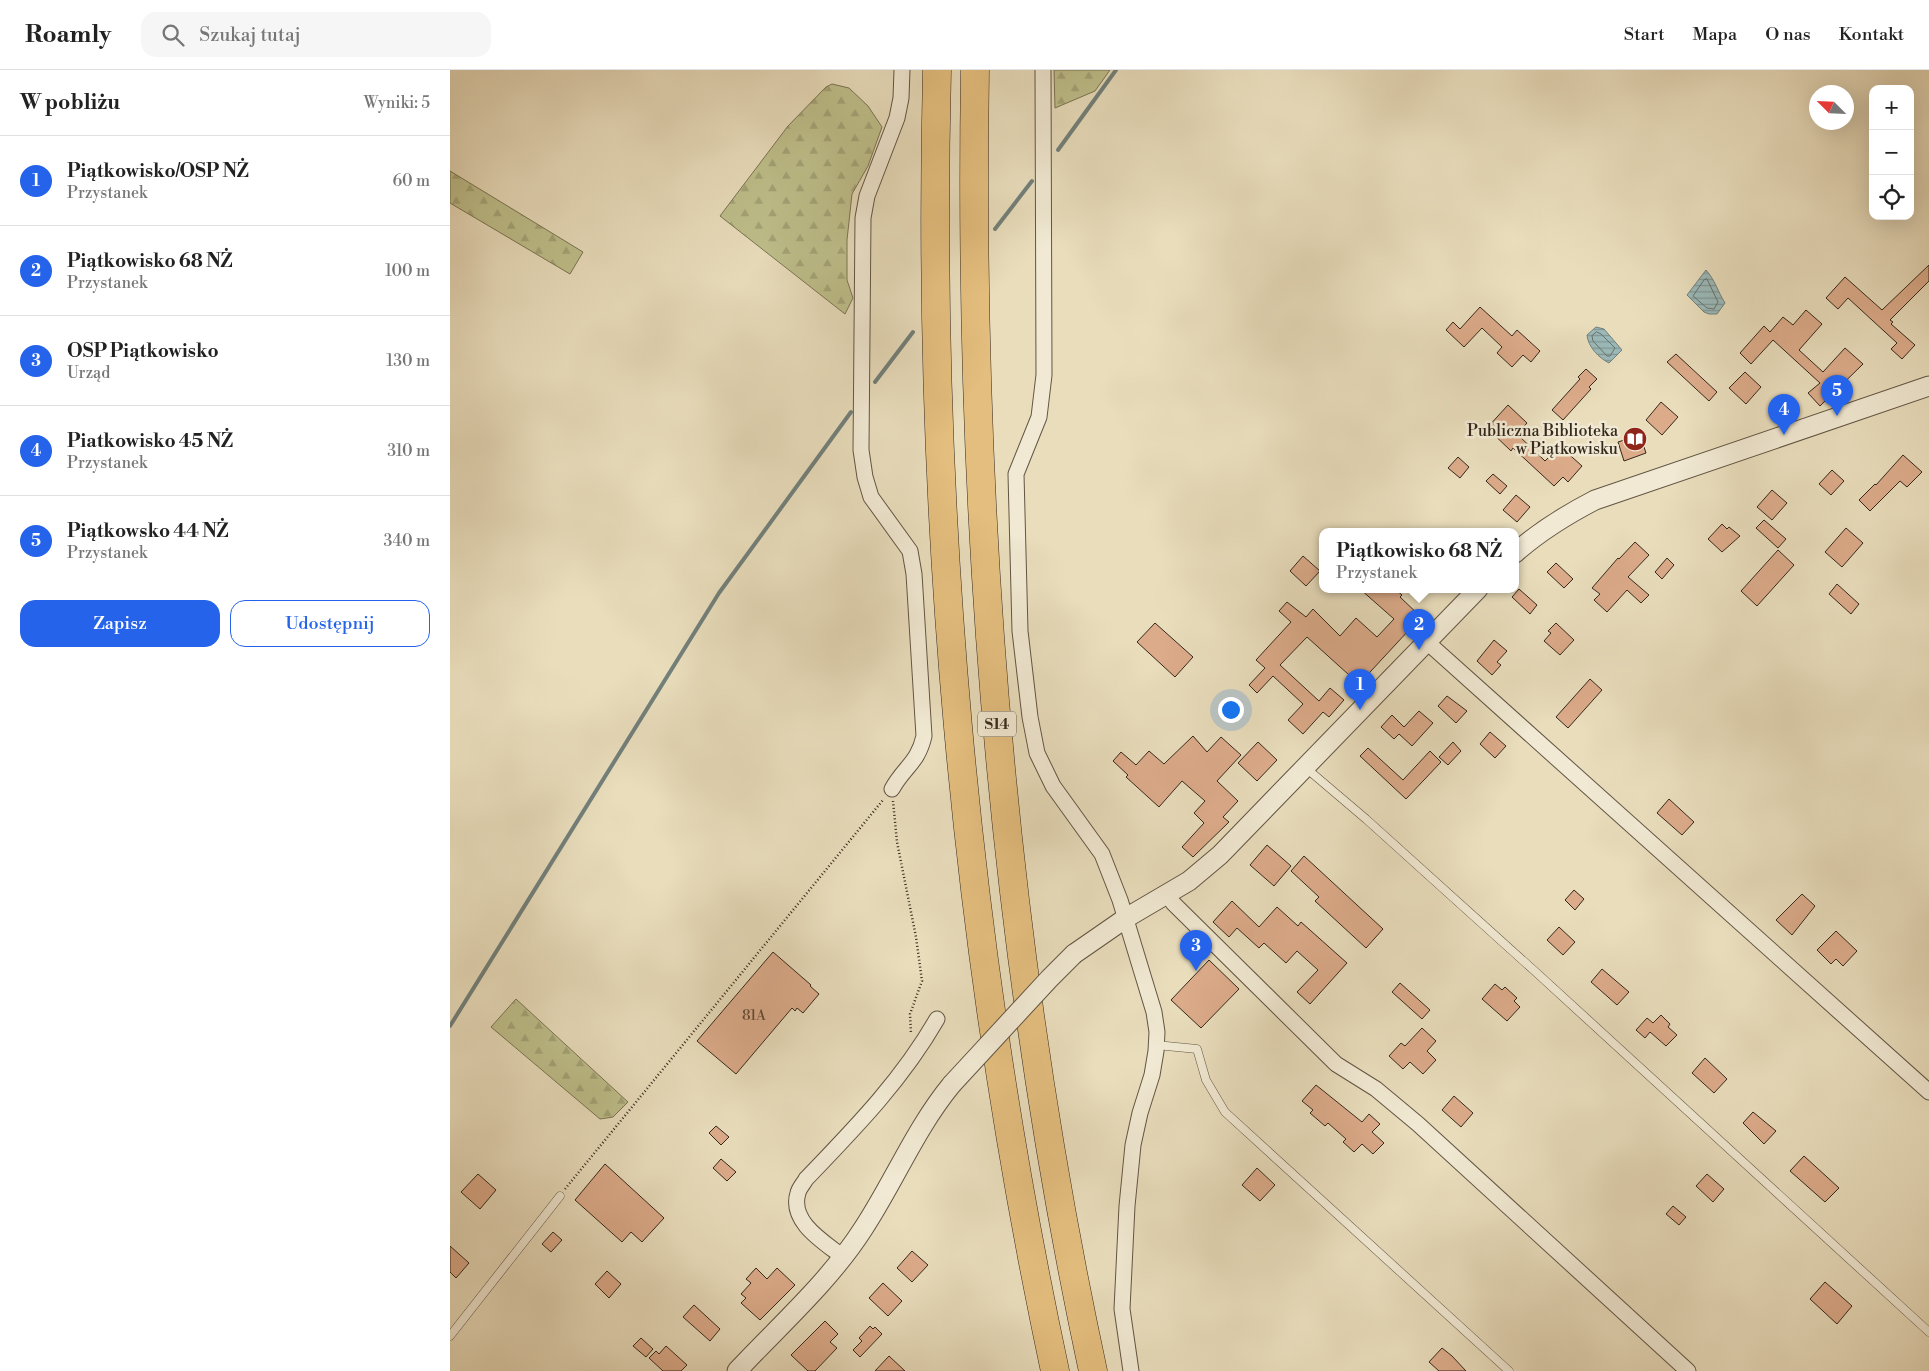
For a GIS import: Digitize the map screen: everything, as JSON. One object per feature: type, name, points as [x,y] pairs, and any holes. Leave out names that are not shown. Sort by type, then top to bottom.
[{"type":"highway","name":"S14","points":[[937,70],[935,148],[937,351],[948,602],[960,736],[973,869],[990,1004],[1011,1140],[1055,1371]]},
{"type":"highway","name":"S14","points":[[975,70],[974,314],[986,586],[997,724],[1010,861],[1030,1011],[1048,1131],[1093,1371]]},
{"type":"street","points":[[892,789],[898,778],[915,760],[924,736],[914,574],[910,551],[871,497],[862,459],[863,218],[867,196],[897,118],[901,98],[902,70]]},
{"type":"street","points":[[1044,70],[1044,375],[1039,417],[1016,474],[1020,630],[1030,717],[1037,753],[1052,786],[1102,854],[1126,918],[1154,1012],[1157,1032],[1152,1075],[1140,1113],[1133,1145],[1127,1206],[1122,1309],[1131,1371]]},
{"type":"street","points":[[1519,550],[1541,531],[1567,514],[1595,500],[1929,386]]},
{"type":"street","points":[[737,1371],[843,1257],[863,1230],[926,1119],[952,1084],[988,1044],[1074,954],[1126,918],[1174,890],[1206,868],[1306,768],[1474,593]]},
{"type":"street","points":[[1426,642],[1929,1092]]},
{"type":"street","points":[[1173,903],[1336,1064],[1376,1089],[1418,1124],[1688,1371]]},
{"type":"street","points":[[843,1257],[812,1233],[804,1222],[798,1208],[798,1193],[806,1179],[875,1106],[912,1060],[937,1018]]},
{"type":"lane","points":[[1306,768],[1366,819],[1539,975],[1929,1332]]},
{"type":"lane","points":[[1156,1045],[1197,1049],[1206,1080],[1225,1112],[1510,1371]]},
{"type":"lane","points":[[450,1336],[560,1196]]},
{"type":"path","points":[[892,789],[897,842],[916,937],[922,981],[910,1014],[912,1060]]},
{"type":"path","points":[[560,1196],[892,789]]},
{"type":"green space","points":[[1054,70],[1110,70],[1095,91],[1055,108]]},
{"type":"green space","points":[[832,84],[849,88],[868,106],[882,127],[868,166],[852,194],[847,240],[847,280],[853,298],[845,314],[720,216],[788,126],[826,87]]},
{"type":"green space","points":[[450,171],[583,252],[570,274],[450,203]]},
{"type":"green space","points":[[516,999],[628,1102],[613,1117],[600,1119],[491,1027]]},
{"type":"water","points":[[1706,270],[1725,303],[1717,314],[1704,312],[1687,295]]},
{"type":"water","points":[[1596,327],[1604,329],[1622,350],[1609,363],[1601,358],[1589,344],[1587,335]]},
{"type":"building","points":[[1929,265],[1929,281],[1890,320],[1893,322],[1891,324],[1915,345],[1902,359],[1891,349],[1897,343],[1848,298],[1838,309],[1826,298],[1845,277],[1882,310]]},
{"type":"building","points":[[1480,307],[1512,336],[1517,330],[1540,351],[1531,362],[1523,355],[1512,367],[1497,353],[1502,347],[1482,328],[1464,347],[1446,330],[1453,322],[1460,329]]},
{"type":"building","points":[[1806,310],[1822,324],[1799,350],[1823,372],[1845,348],[1863,364],[1820,406],[1808,393],[1820,383],[1773,340],[1751,364],[1740,353],[1764,326],[1770,332],[1783,317],[1793,325]]},
{"type":"building","points":[[1676,354],[1717,392],[1709,401],[1667,362]]},
{"type":"building","points":[[1586,369],[1597,379],[1589,387],[1591,389],[1563,420],[1552,410],[1580,379],[1578,377]]},
{"type":"building","points":[[1745,372],[1761,387],[1746,404],[1729,388]]},
{"type":"building","points":[[1661,402],[1678,417],[1662,435],[1646,420]]},
{"type":"building","points":[[1508,405],[1527,423],[1517,434],[1545,461],[1553,453],[1556,456],[1562,448],[1582,466],[1568,482],[1563,477],[1554,486],[1513,448],[1511,451],[1487,428]]},
{"type":"building","points":[[1640,435],[1646,453],[1624,461],[1618,442]]},
{"type":"building","points":[[1903,455],[1922,472],[1907,487],[1900,481],[1870,511],[1859,500],[1876,485]]},
{"type":"building","points":[[1458,457],[1469,467],[1460,478],[1448,468]]},
{"type":"building","points":[[1832,470],[1844,481],[1831,495],[1819,484]]},
{"type":"building","points":[[1493,474],[1507,486],[1500,494],[1486,481]]},
{"type":"building","points":[[1772,490],[1787,503],[1772,520],[1757,507]]},
{"type":"building","points":[[1516,495],[1530,507],[1517,522],[1503,510]]},
{"type":"building","points":[[1764,520],[1786,539],[1778,548],[1756,528]]},
{"type":"building","points":[[1722,524],[1740,536],[1722,552],[1708,539]]},
{"type":"building","points":[[1846,528],[1863,543],[1842,567],[1825,552]]},
{"type":"building","points":[[1635,542],[1649,555],[1628,577],[1649,595],[1641,603],[1627,590],[1607,612],[1594,600],[1600,594],[1592,588]]},
{"type":"building","points":[[1778,550],[1794,565],[1757,606],[1741,591]]},
{"type":"building","points":[[1303,556],[1319,572],[1306,586],[1290,571]]},
{"type":"building","points":[[1667,558],[1674,565],[1662,579],[1655,572]]},
{"type":"building","points":[[1556,563],[1573,579],[1564,588],[1547,572]]},
{"type":"building","points":[[1837,584],[1859,604],[1851,614],[1829,594]]},
{"type":"building","points":[[1519,589],[1537,605],[1530,614],[1512,597],[1516,593],[1519,593]]},
{"type":"building","points":[[1365,593],[1400,593],[1402,595],[1400,597],[1421,617],[1359,684],[1307,637],[1280,665],[1319,701],[1330,688],[1344,700],[1329,717],[1323,712],[1303,734],[1288,720],[1303,704],[1273,676],[1257,693],[1249,685],[1265,668],[1256,660],[1291,622],[1279,611],[1287,602],[1306,617],[1313,609],[1340,636],[1356,618],[1377,637],[1394,619]]},
{"type":"building","points":[[1155,623],[1193,657],[1175,677],[1137,642]]},
{"type":"building","points":[[1556,623],[1574,640],[1560,655],[1544,641],[1551,633],[1548,631]]},
{"type":"building","points":[[1494,640],[1507,651],[1497,662],[1501,665],[1492,675],[1477,661]]},
{"type":"building","points":[[1590,679],[1602,690],[1568,728],[1556,717]]},
{"type":"building","points":[[1447,696],[1467,711],[1456,723],[1438,706]]},
{"type":"building","points":[[1419,711],[1433,723],[1412,746],[1399,734],[1394,739],[1381,727],[1392,715],[1404,727]]},
{"type":"building","points":[[1490,732],[1506,746],[1495,758],[1480,744]]},
{"type":"building","points":[[1193,736],[1207,752],[1221,737],[1241,755],[1217,781],[1238,801],[1223,817],[1229,822],[1193,857],[1182,847],[1204,823],[1194,813],[1205,801],[1182,781],[1159,807],[1126,777],[1128,775],[1113,761],[1121,752],[1136,765],[1149,751],[1164,764]]},
{"type":"building","points":[[1258,742],[1277,760],[1257,781],[1238,763]]},
{"type":"building","points":[[1453,742],[1461,751],[1448,765],[1439,757]]},
{"type":"building","points":[[1368,748],[1403,780],[1430,751],[1441,762],[1406,799],[1360,756]]},
{"type":"building","points":[[1669,799],[1694,822],[1682,835],[1657,813]]},
{"type":"building","points":[[1267,845],[1291,866],[1274,886],[1250,865]]},
{"type":"building","points":[[1304,856],[1383,929],[1366,948],[1315,901],[1319,897],[1291,871]]},
{"type":"building","points":[[1574,890],[1584,899],[1575,910],[1565,900]]},
{"type":"building","points":[[1802,894],[1815,906],[1792,935],[1776,920]]},
{"type":"building","points":[[1232,901],[1259,927],[1277,907],[1298,926],[1301,922],[1347,963],[1310,1004],[1297,992],[1318,970],[1297,951],[1286,963],[1264,943],[1259,948],[1237,928],[1229,937],[1213,922]]},
{"type":"building","points":[[1559,927],[1575,942],[1563,955],[1547,940]]},
{"type":"building","points":[[1836,931],[1857,951],[1843,966],[1836,959],[1831,964],[1817,950]]},
{"type":"building","points":[[773,952],[819,994],[803,1013],[797,1008],[795,1011],[792,1008],[736,1074],[697,1041]]},
{"type":"building","points":[[1209,960],[1239,989],[1201,1028],[1171,1000]]},
{"type":"building","points":[[1602,969],[1629,992],[1617,1005],[1591,982]]},
{"type":"building","points":[[1400,983],[1430,1010],[1422,1019],[1392,992]]},
{"type":"building","points":[[1495,984],[1502,990],[1505,987],[1517,998],[1514,1001],[1520,1007],[1507,1021],[1482,999]]},
{"type":"building","points":[[1661,1015],[1670,1024],[1668,1027],[1677,1035],[1666,1046],[1650,1032],[1645,1038],[1636,1030],[1647,1018],[1653,1023]]},
{"type":"building","points":[[1422,1028],[1436,1041],[1427,1051],[1436,1060],[1423,1074],[1410,1062],[1403,1069],[1389,1056],[1401,1043],[1405,1046]]},
{"type":"building","points":[[1705,1058],[1727,1079],[1714,1093],[1692,1073]]},
{"type":"building","points":[[1316,1085],[1362,1122],[1369,1114],[1380,1124],[1372,1132],[1384,1143],[1373,1154],[1362,1144],[1354,1152],[1343,1142],[1346,1139],[1328,1123],[1325,1126],[1310,1113],[1313,1110],[1302,1101]]},
{"type":"building","points":[[1454,1096],[1473,1113],[1461,1127],[1442,1110]]},
{"type":"building","points":[[1753,1112],[1776,1131],[1764,1144],[1743,1123]]},
{"type":"building","points":[[716,1126],[729,1137],[721,1145],[709,1133]]},
{"type":"building","points":[[1804,1156],[1839,1188],[1825,1202],[1790,1171]]},
{"type":"building","points":[[721,1159],[736,1172],[727,1181],[713,1168]]},
{"type":"building","points":[[605,1164],[664,1218],[642,1242],[631,1232],[622,1242],[575,1200]]},
{"type":"building","points":[[1257,1168],[1275,1185],[1260,1201],[1242,1185]]},
{"type":"building","points":[[478,1174],[496,1190],[480,1209],[461,1192]]},
{"type":"building","points":[[1707,1174],[1724,1189],[1713,1202],[1696,1186]]},
{"type":"building","points":[[1673,1206],[1686,1217],[1679,1225],[1666,1214]]},
{"type":"building","points":[[553,1232],[562,1240],[551,1252],[542,1244]]},
{"type":"building","points":[[450,1246],[469,1263],[456,1278],[450,1272]]},
{"type":"building","points":[[912,1251],[928,1265],[912,1282],[897,1268]]},
{"type":"building","points":[[756,1268],[767,1279],[777,1268],[795,1285],[760,1320],[741,1303],[746,1298],[741,1294],[751,1283],[746,1279]]},
{"type":"building","points":[[607,1271],[621,1284],[609,1298],[595,1284]]},
{"type":"building","points":[[1825,1282],[1852,1306],[1837,1324],[1810,1299]]},
{"type":"building","points":[[883,1283],[902,1301],[888,1316],[869,1298]]},
{"type":"building","points":[[694,1305],[720,1329],[710,1341],[683,1317]]},
{"type":"building","points":[[825,1321],[838,1334],[830,1342],[837,1348],[815,1371],[808,1371],[791,1355]]},
{"type":"building","points":[[870,1326],[873,1329],[875,1327],[882,1334],[860,1357],[853,1350],[862,1341],[859,1338]]},
{"type":"building","points":[[641,1338],[653,1349],[646,1357],[633,1346]]},
{"type":"building","points":[[666,1346],[687,1365],[681,1371],[663,1371],[649,1358],[656,1351],[659,1354]]},
{"type":"building","points":[[1442,1348],[1466,1371],[1439,1371],[1429,1362]]},
{"type":"building","points":[[889,1356],[905,1371],[875,1371]]},
{"type":"waterway","points":[[1058,150],[1116,70]]},
{"type":"waterway","points":[[995,229],[1032,181]]},
{"type":"waterway","points":[[875,382],[913,332]]},
{"type":"waterway","points":[[450,1026],[719,593],[851,412]]},
{"type":"place","name":"Piątkowsko 44 NŻ","points":[[1837,416]]},
{"type":"place","name":"Piatkowisko 45 NŻ","points":[[1784,435]]},
{"type":"place","name":"Publiczna Biblioteka w Piątkowisku","points":[[1635,439]]},
{"type":"place","name":"Piątkowisko 68 NŻ","points":[[1419,650]]},
{"type":"place","name":"Piątkowisko/OSP NŻ","points":[[1360,710]]},
{"type":"place","name":"OSP Piątkowisko","points":[[1196,971]]}]
